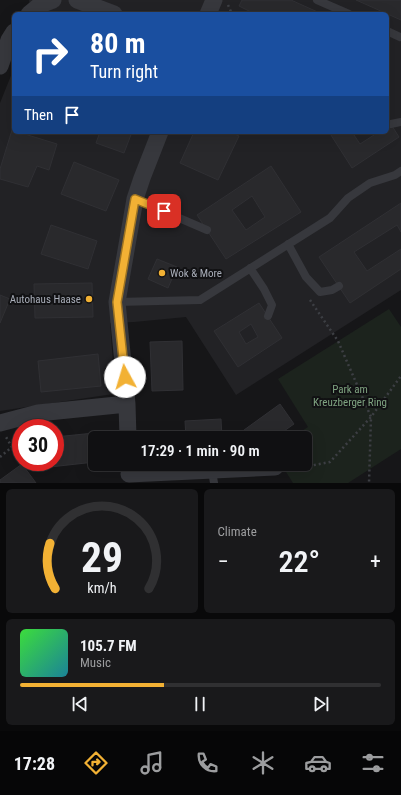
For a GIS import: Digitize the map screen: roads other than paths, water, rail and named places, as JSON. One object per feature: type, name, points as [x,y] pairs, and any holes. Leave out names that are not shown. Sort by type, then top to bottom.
[{"type":"street","points":[[31,12],[40,5],[53,0]]},
{"type":"street","points":[[77,0],[109,12]]},
{"type":"street","points":[[209,12],[214,0]]},
{"type":"street","points":[[0,66],[12,36]]},
{"type":"street","points":[[128,431],[127,404],[117,302],[135,199],[159,134]]},
{"type":"street","points":[[2,427],[38,414],[127,404]]},
{"type":"street","points":[[129,474],[213,477],[250,471]]},
{"type":"lane","points":[[317,0],[344,12]]},
{"type":"lane","points":[[389,32],[400,37]]},
{"type":"lane","points":[[391,124],[401,122]]},
{"type":"lane","points":[[117,302],[200,300],[330,218],[348,198],[370,183],[401,171]]},
{"type":"lane","points":[[135,199],[207,230]]},
{"type":"lane","points":[[288,244],[306,277],[320,292],[332,290],[339,286]]},
{"type":"lane","points":[[250,268],[264,289],[272,305],[268,316]]},
{"type":"place","name":"Wok & More","points":[[162,273]]},
{"type":"place","name":"Autohaus Haase","points":[[89,299]]},
{"type":"park label","name":"Park am Kreuzberger Ring","points":[[350,395]]}]
